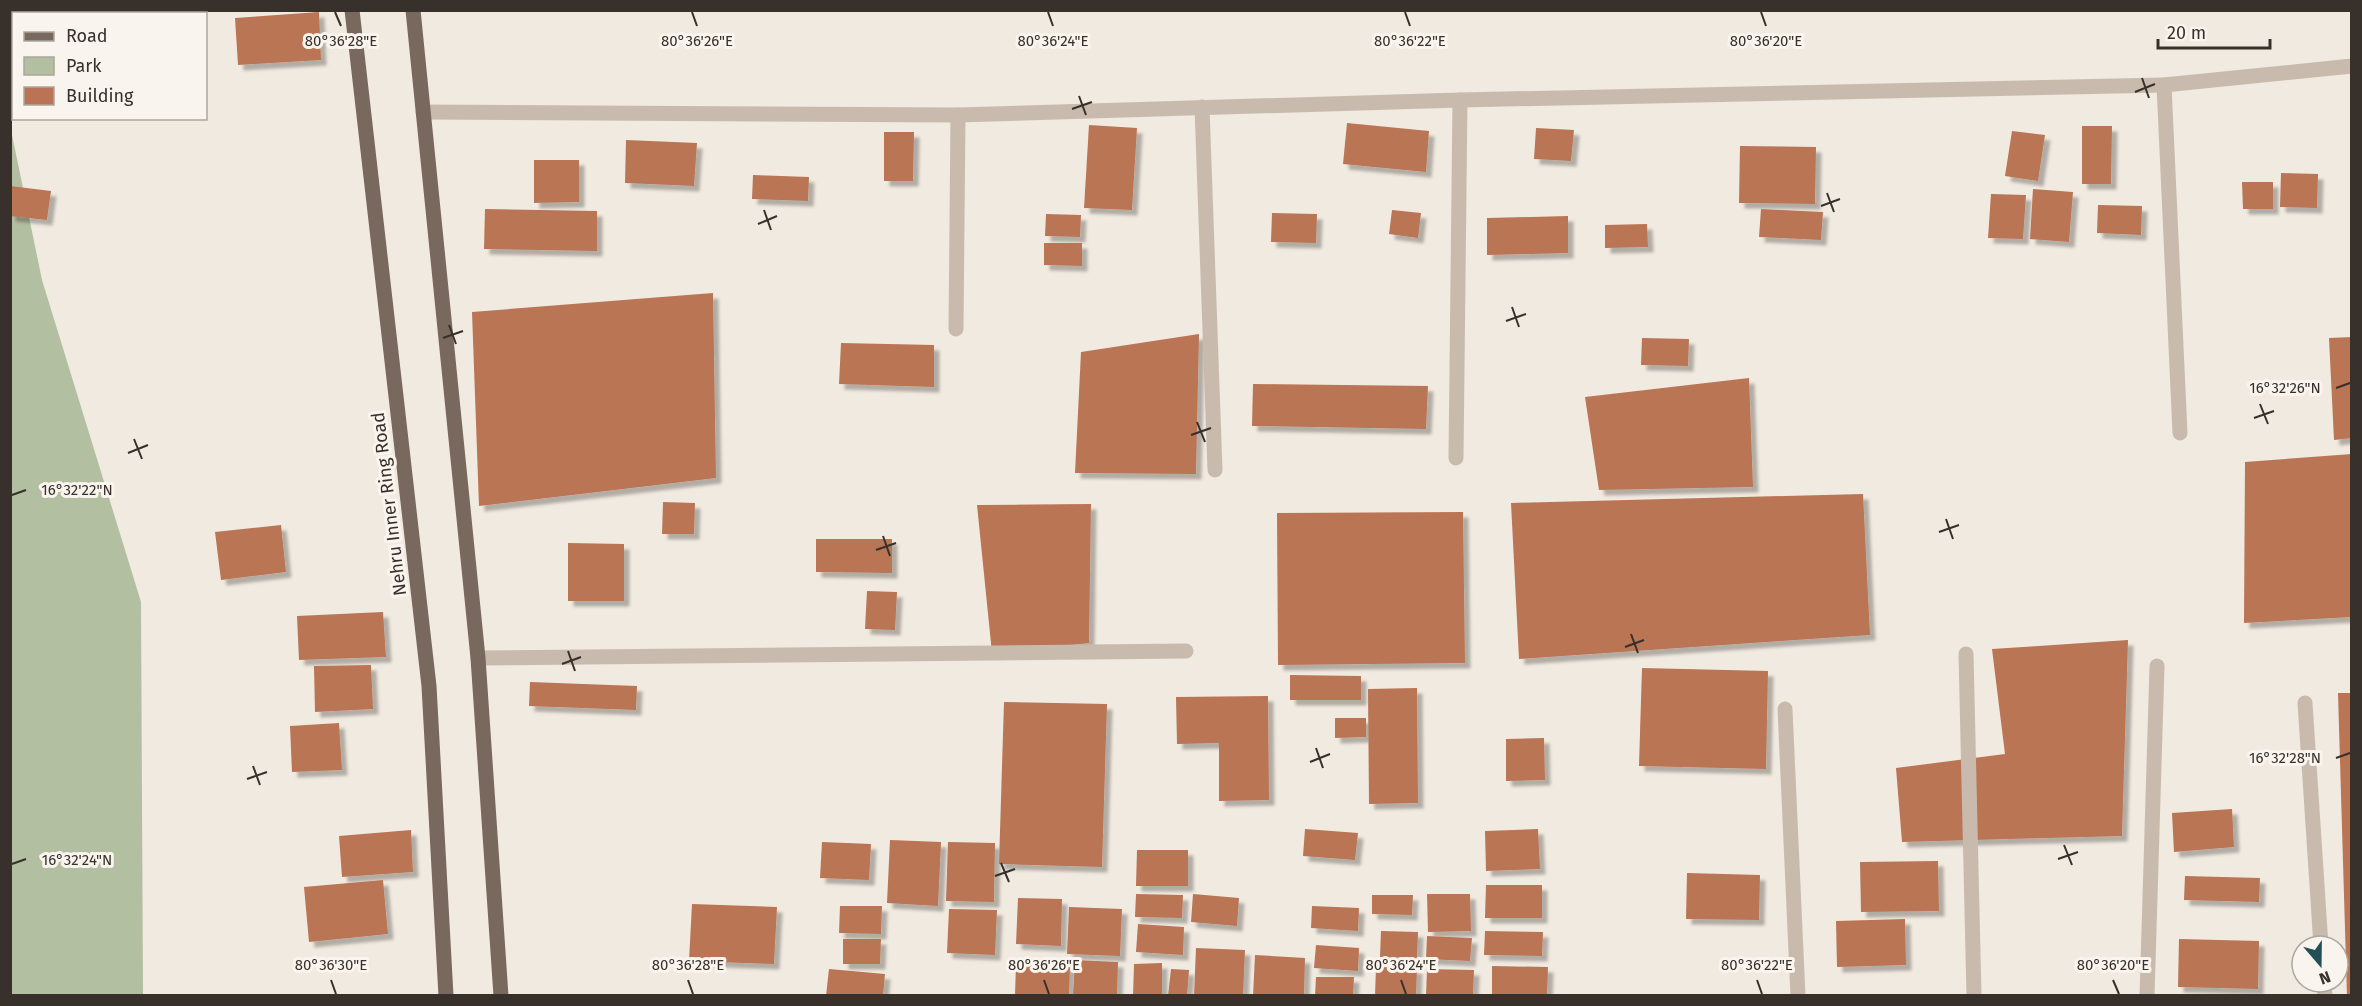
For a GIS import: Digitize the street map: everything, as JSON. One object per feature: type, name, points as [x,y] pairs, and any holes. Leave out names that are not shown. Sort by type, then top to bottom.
[{"type":"main road","name":"Nehru Inner Ring Road","points":[[352,10],[429,686],[446,996]]},
{"type":"main road","points":[[413,10],[478,658],[501,996]]},
{"type":"street","points":[[423,112],[958,114],[1460,100],[2164,85],[2352,66]]},
{"type":"street","points":[[2164,85],[2180,432]]},
{"type":"street","points":[[1456,458],[1460,100]]},
{"type":"street","points":[[1202,107],[1215,470]]},
{"type":"street","points":[[956,329],[958,114]]},
{"type":"street","points":[[478,658],[1186,651]]},
{"type":"street","points":[[1966,654],[1974,996]]},
{"type":"street","points":[[2147,996],[2157,666]]},
{"type":"street","points":[[2305,703],[2320,934]]},
{"type":"street","points":[[1785,709],[1798,996]]},
{"type":"green space","points":[[10,125],[42,280],[141,602],[143,995],[11,995]]},
{"type":"building","points":[[319,12],[321,60],[238,65],[235,18]]},
{"type":"building","points":[[1347,123],[1429,131],[1426,172],[1343,164]]},
{"type":"building","points":[[1089,125],[1137,128],[1132,210],[1084,208]]},
{"type":"building","points":[[2082,126],[2112,126],[2111,184],[2082,184]]},
{"type":"building","points":[[1536,128],[1574,130],[1571,161],[1534,159]]},
{"type":"building","points":[[2012,131],[2045,135],[2038,181],[2005,176]]},
{"type":"building","points":[[884,132],[914,132],[913,181],[884,181]]},
{"type":"building","points":[[626,140],[697,143],[694,186],[625,183]]},
{"type":"building","points":[[1740,146],[1816,147],[1815,204],[1739,203]]},
{"type":"building","points":[[534,160],[579,160],[579,202],[534,203]]},
{"type":"building","points":[[2281,173],[2318,174],[2317,208],[2280,207]]},
{"type":"building","points":[[753,175],[809,177],[808,201],[752,199]]},
{"type":"building","points":[[2242,182],[2273,182],[2273,209],[2243,209]]},
{"type":"building","points":[[10,186],[51,191],[47,220],[10,216]]},
{"type":"building","points":[[2033,189],[2073,192],[2069,242],[2030,239]]},
{"type":"building","points":[[1991,194],[2026,195],[2023,239],[1988,238]]},
{"type":"building","points":[[2098,205],[2142,206],[2141,235],[2097,233]]},
{"type":"building","points":[[485,209],[597,211],[597,251],[484,249]]},
{"type":"building","points":[[1761,209],[1823,212],[1821,240],[1759,237]]},
{"type":"building","points":[[1392,210],[1421,213],[1418,238],[1389,234]]},
{"type":"building","points":[[1272,213],[1317,214],[1316,243],[1271,242]]},
{"type":"building","points":[[1046,214],[1081,215],[1080,237],[1045,236]]},
{"type":"building","points":[[1568,216],[1568,253],[1487,255],[1487,218]]},
{"type":"building","points":[[1647,224],[1648,247],[1605,248],[1605,225]]},
{"type":"building","points":[[1044,243],[1082,243],[1082,266],[1044,265]]},
{"type":"building","points":[[713,293],[716,478],[479,506],[472,312]]},
{"type":"building","points":[[1199,334],[1196,474],[1075,473],[1081,352]]},
{"type":"building","points":[[2352,337],[2352,438],[2334,440],[2329,338]]},
{"type":"building","points":[[1642,338],[1689,339],[1688,366],[1641,365]]},
{"type":"building","points":[[841,343],[934,345],[934,387],[839,384]]},
{"type":"building","points":[[1749,378],[1753,487],[1599,490],[1585,397]]},
{"type":"building","points":[[1253,384],[1428,386],[1426,429],[1252,426]]},
{"type":"building","points":[[2352,454],[2352,617],[2244,623],[2245,462]]},
{"type":"building","points":[[1863,494],[1870,635],[1519,659],[1511,503]]},
{"type":"building","points":[[663,502],[695,503],[694,534],[662,534]]},
{"type":"building","points":[[1091,504],[1089,643],[992,653],[977,505]]},
{"type":"building","points":[[1463,512],[1465,663],[1278,665],[1277,513]]},
{"type":"building","points":[[281,525],[286,572],[221,580],[215,532]]},
{"type":"building","points":[[816,539],[892,539],[892,573],[816,572]]},
{"type":"building","points":[[568,543],[624,544],[624,601],[568,601]]},
{"type":"building","points":[[867,591],[897,592],[895,630],[865,629]]},
{"type":"building","points":[[383,612],[386,657],[299,660],[297,616]]},
{"type":"building","points":[[2128,640],[2122,836],[1902,842],[1896,768],[2005,754],[1992,649]]},
{"type":"building","points":[[371,665],[373,709],[315,712],[314,666]]},
{"type":"building","points":[[1642,668],[1768,671],[1766,769],[1639,766]]},
{"type":"building","points":[[1290,675],[1361,676],[1361,700],[1290,700]]},
{"type":"building","points":[[530,682],[637,686],[636,710],[529,706]]},
{"type":"building","points":[[1417,688],[1418,803],[1369,804],[1368,689]]},
{"type":"building","points":[[2338,693],[2352,693],[2352,996],[2347,996],[2350,994],[2350,934],[2345,934]]},
{"type":"building","points":[[1268,696],[1269,800],[1219,801],[1219,743],[1177,744],[1176,697]]},
{"type":"building","points":[[1004,702],[1107,704],[1102,867],[999,864]]},
{"type":"building","points":[[1335,718],[1366,718],[1366,737],[1335,738]]},
{"type":"building","points":[[339,723],[342,770],[292,772],[290,726]]},
{"type":"building","points":[[1544,738],[1545,780],[1506,781],[1506,739]]},
{"type":"building","points":[[2232,809],[2234,847],[2174,852],[2172,813]]},
{"type":"building","points":[[1305,829],[1358,833],[1355,860],[1303,856]]},
{"type":"building","points":[[1538,829],[1540,869],[1486,871],[1485,831]]},
{"type":"building","points":[[411,830],[413,872],[342,877],[339,836]]},
{"type":"building","points":[[890,840],[941,842],[938,906],[887,903]]},
{"type":"building","points":[[822,842],[871,844],[869,880],[820,878]]},
{"type":"building","points":[[948,842],[995,843],[994,902],[946,901]]},
{"type":"building","points":[[1137,850],[1188,850],[1188,886],[1136,886]]},
{"type":"building","points":[[1938,861],[1939,911],[1861,912],[1860,862]]},
{"type":"building","points":[[1687,873],[1760,875],[1759,920],[1686,919]]},
{"type":"building","points":[[2185,876],[2260,878],[2259,902],[2184,900]]},
{"type":"building","points":[[383,880],[388,934],[309,942],[304,887]]},
{"type":"building","points":[[1486,885],[1542,885],[1542,918],[1485,918]]},
{"type":"building","points":[[1136,894],[1183,895],[1182,918],[1135,917]]},
{"type":"building","points":[[1193,894],[1239,898],[1237,926],[1191,922]]},
{"type":"building","points":[[1427,894],[1470,894],[1471,931],[1428,932]]},
{"type":"building","points":[[1372,895],[1413,895],[1412,915],[1372,914]]},
{"type":"building","points":[[1018,898],[1062,899],[1061,946],[1016,944]]},
{"type":"building","points":[[692,904],[777,907],[774,964],[689,961]]},
{"type":"building","points":[[840,906],[882,906],[881,934],[839,933]]},
{"type":"building","points":[[1312,906],[1359,908],[1358,931],[1311,928]]},
{"type":"building","points":[[1069,907],[1122,909],[1120,956],[1067,954]]},
{"type":"building","points":[[949,909],[997,910],[995,955],[947,953]]},
{"type":"building","points":[[1905,919],[1906,965],[1837,967],[1836,921]]},
{"type":"building","points":[[1138,924],[1184,927],[1183,955],[1136,952]]},
{"type":"building","points":[[1381,931],[1418,932],[1417,958],[1380,957]]},
{"type":"building","points":[[1485,931],[1543,932],[1542,956],[1484,955]]},
{"type":"building","points":[[1427,936],[1472,938],[1470,961],[1426,959]]},
{"type":"building","points":[[843,939],[881,939],[880,964],[843,964]]},
{"type":"building","points":[[2179,939],[2259,941],[2258,989],[2178,987]]},
{"type":"building","points":[[1316,945],[1359,948],[1358,971],[1314,968]]},
{"type":"building","points":[[1196,948],[1245,950],[1243,996],[1194,996]]},
{"type":"building","points":[[1255,955],[1305,958],[1304,996],[1253,996]]},
{"type":"building","points":[[1075,960],[1118,962],[1117,996],[1073,996]]},
{"type":"building","points":[[1016,963],[1070,965],[1069,996],[1015,996]]},
{"type":"building","points":[[1162,963],[1162,996],[1133,996],[1134,964]]},
{"type":"building","points":[[1492,966],[1548,967],[1547,996],[1492,996]]},
{"type":"building","points":[[1376,967],[1417,968],[1416,996],[1375,996]]},
{"type":"building","points":[[829,969],[885,974],[883,996],[826,996]]},
{"type":"building","points":[[1171,969],[1189,970],[1187,996],[1168,996]]},
{"type":"building","points":[[1427,969],[1474,970],[1473,996],[1426,996]]},
{"type":"building","points":[[1316,977],[1354,977],[1353,996],[1315,996]]}]
